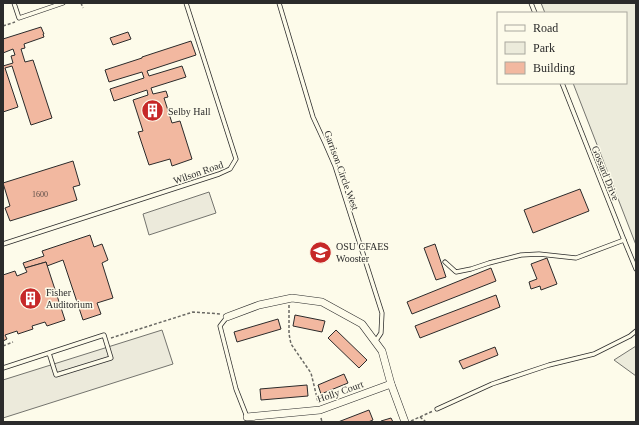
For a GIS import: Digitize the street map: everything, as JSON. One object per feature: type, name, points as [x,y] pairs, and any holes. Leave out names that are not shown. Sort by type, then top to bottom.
[{"type":"street","points":[[227,317],[259,305],[292,298],[322,302],[362,324],[382,351],[391,384],[405,422]]},
{"type":"street","name":"Holly Court","points":[[247,417],[320,410],[391,384]]},
{"type":"lane","points":[[14,3],[19,18],[63,3]]},
{"type":"lane","name":"Wilson Road","points":[[3,244],[219,174],[230,169],[236,159],[186,3]]},
{"type":"lane","name":"Garrison Circle West","points":[[278,3],[313,116],[334,166],[382,313],[381,333],[375,342]]},
{"type":"lane","name":"Gossard Drive","points":[[562,84],[636,269]]},
{"type":"lane","points":[[445,262],[456,272],[471,270],[489,263],[521,255],[539,254],[576,258],[624,240]]},
{"type":"lane","points":[[227,317],[220,326],[236,390],[247,417]]},
{"type":"lane","points":[[437,409],[492,384],[549,365],[594,354],[630,336],[636,331]]},
{"type":"lane","points":[[3,368],[104,335],[110,358],[56,375],[49,353]]},
{"type":"path","points":[[81,3],[83,8]]},
{"type":"path","points":[[3,26],[15,22]]},
{"type":"path","points":[[292,298],[289,304],[288,334],[291,344],[311,373],[322,422]]},
{"type":"path","points":[[105,340],[192,312],[219,313],[227,317]]},
{"type":"path","points":[[3,346],[13,342]]},
{"type":"path","points":[[410,422],[437,409]]},
{"type":"path","points":[[420,417],[426,422]]},
{"type":"green space","points":[[541,3],[636,3],[636,245],[573,84],[627,84],[627,12],[545,12]]},
{"type":"green space","points":[[636,346],[636,376],[614,360]]},
{"type":"shaded area","points":[[209,192],[216,213],[149,235],[143,214]]},
{"type":"shaded area","points":[[162,330],[173,364],[3,418],[3,380]]},
{"type":"building","points":[[41,27],[44,37],[24,44],[25,48],[21,49],[25,62],[33,60],[52,118],[31,125],[12,66],[5,68],[18,107],[3,112],[3,66],[13,63],[11,56],[15,55],[13,49],[3,53],[3,39]]},
{"type":"building","points":[[128,32],[131,39],[113,45],[110,38]]},
{"type":"building","name":"Selby Hall","points":[[191,41],[196,55],[147,71],[149,76],[182,66],[186,77],[151,88],[153,94],[166,91],[168,97],[164,98],[172,123],[180,121],[192,159],[172,166],[170,159],[149,165],[138,132],[143,131],[133,100],[148,95],[147,90],[114,101],[110,89],[144,78],[142,72],[109,82],[105,70]]},
{"type":"building","points":[[73,161],[80,185],[73,187],[77,200],[10,221],[5,208],[10,206],[3,183]]},
{"type":"building","points":[[580,189],[589,211],[533,233],[524,210]]},
{"type":"building","points":[[90,235],[94,247],[102,244],[108,260],[102,263],[113,298],[97,303],[101,314],[83,320],[63,260],[47,266],[46,262],[25,268],[23,263],[44,256],[42,251]]},
{"type":"building","points":[[435,244],[446,277],[436,280],[424,248]]},
{"type":"building","points":[[547,258],[557,284],[541,290],[540,286],[531,289],[529,282],[537,279],[531,264]]},
{"type":"building","name":"Fisher Auditorium","points":[[46,262],[65,320],[47,326],[45,322],[32,326],[33,329],[18,334],[17,331],[5,335],[7,339],[3,341],[3,275],[15,271],[17,276],[27,272],[25,268]]},
{"type":"building","points":[[491,268],[496,281],[412,314],[407,302]]},
{"type":"building","points":[[496,295],[500,307],[420,338],[415,326]]},
{"type":"building","points":[[295,315],[325,321],[322,332],[293,326]]},
{"type":"building","points":[[278,319],[281,329],[237,342],[234,332]]},
{"type":"building","points":[[336,330],[367,360],[359,368],[328,338]]},
{"type":"building","points":[[495,347],[498,355],[463,369],[459,361]]},
{"type":"building","points":[[344,374],[348,383],[321,394],[318,385]]},
{"type":"building","points":[[307,385],[308,396],[261,400],[260,389]]},
{"type":"building","points":[[369,410],[373,420],[368,422],[338,422]]},
{"type":"building","points":[[391,418],[393,422],[381,421]]},
{"type":"place","name":"Selby Hall","points":[[152,111]]},
{"type":"place","name":"OSU CFAES Wooster","points":[[320,252]]},
{"type":"place","name":"Fisher Auditorium","points":[[30,298]]}]
